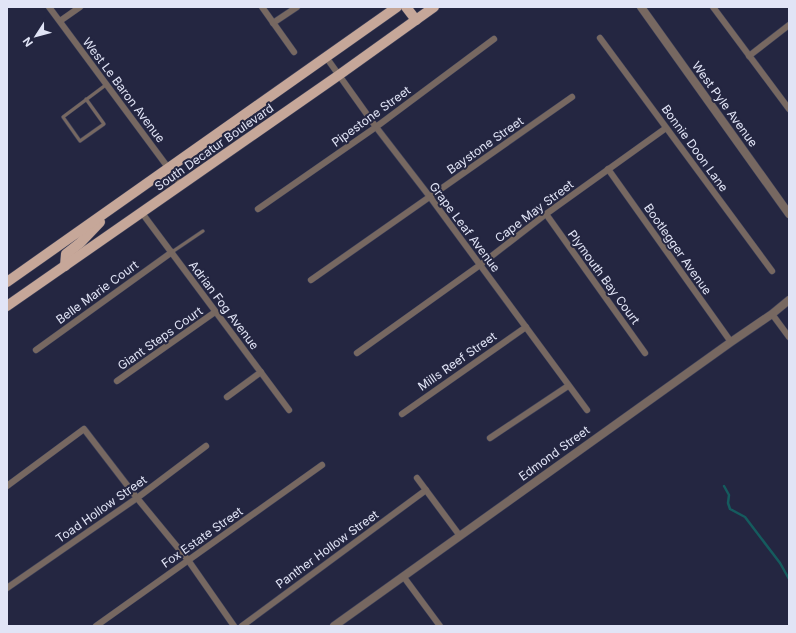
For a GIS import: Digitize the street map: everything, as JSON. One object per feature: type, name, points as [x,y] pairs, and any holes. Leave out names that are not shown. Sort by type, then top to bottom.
[{"type":"main road","name":"South Decatur Boulevard","points":[[7,282],[397,7]]},
{"type":"main road","points":[[406,7],[416,20]]},
{"type":"main road","name":"South Decatur Boulevard","points":[[7,306],[339,76],[434,7]]},
{"type":"main road","points":[[65,266],[66,254],[80,244],[114,207]]},
{"type":"street","name":"West Le Baron Avenue","points":[[49,7],[181,185]]},
{"type":"street","points":[[60,21],[80,7]]},
{"type":"street","points":[[262,7],[294,52]]},
{"type":"street","points":[[274,23],[297,7]]},
{"type":"street","name":"West Pyle Avenue","points":[[641,7],[789,214]]},
{"type":"street","points":[[713,7],[789,109]]},
{"type":"street","points":[[749,56],[789,25]]},
{"type":"street","name":"Bonnie Doon Lane","points":[[600,38],[772,271]]},
{"type":"street","name":"Pipestone Street","points":[[258,209],[376,127],[494,39]]},
{"type":"street","name":"Grape Leaf Avenue","points":[[326,57],[376,127],[430,197],[586,410]]},
{"type":"street","name":"Baystone Street","points":[[311,280],[572,97]]},
{"type":"street","name":"Cape May Street","points":[[357,353],[480,265],[546,214],[666,128]]},
{"type":"street","name":"Bootlegger Avenue","points":[[608,169],[731,342]]},
{"type":"street","name":"Adrian Fog Avenue","points":[[142,213],[289,410]]},
{"type":"street","name":"Plymouth Bay Court","points":[[546,214],[645,352]]},
{"type":"street","name":"Belle Marie Court","points":[[36,350],[172,252]]},
{"type":"street","name":"Edmond Street","points":[[334,626],[772,314],[789,300]]},
{"type":"street","name":"Giant Steps Court","points":[[117,381],[215,312]]},
{"type":"street","points":[[772,314],[789,337]]},
{"type":"street","name":"Mills Reef Street","points":[[402,414],[526,327]]},
{"type":"street","points":[[227,397],[261,372]]},
{"type":"street","points":[[490,438],[568,386]]},
{"type":"street","points":[[7,486],[84,429],[137,498],[188,560],[234,626]]},
{"type":"street","name":"Toad Hollow Street","points":[[7,588],[137,498],[206,446]]},
{"type":"street","name":"Fox Estate Street","points":[[96,626],[322,466]]},
{"type":"street","points":[[417,478],[460,536]]},
{"type":"street","name":"Panther Hollow Street","points":[[242,626],[426,490]]},
{"type":"street","points":[[403,576],[440,626]]},
{"type":"lane","points":[[86,99],[104,124],[80,141],[63,117],[86,99],[107,84]]},
{"type":"lane","points":[[172,252],[203,230]]},
{"type":"waterway","points":[[724,486],[729,495],[728,503],[730,509],[745,517],[780,563],[789,579]]}]
